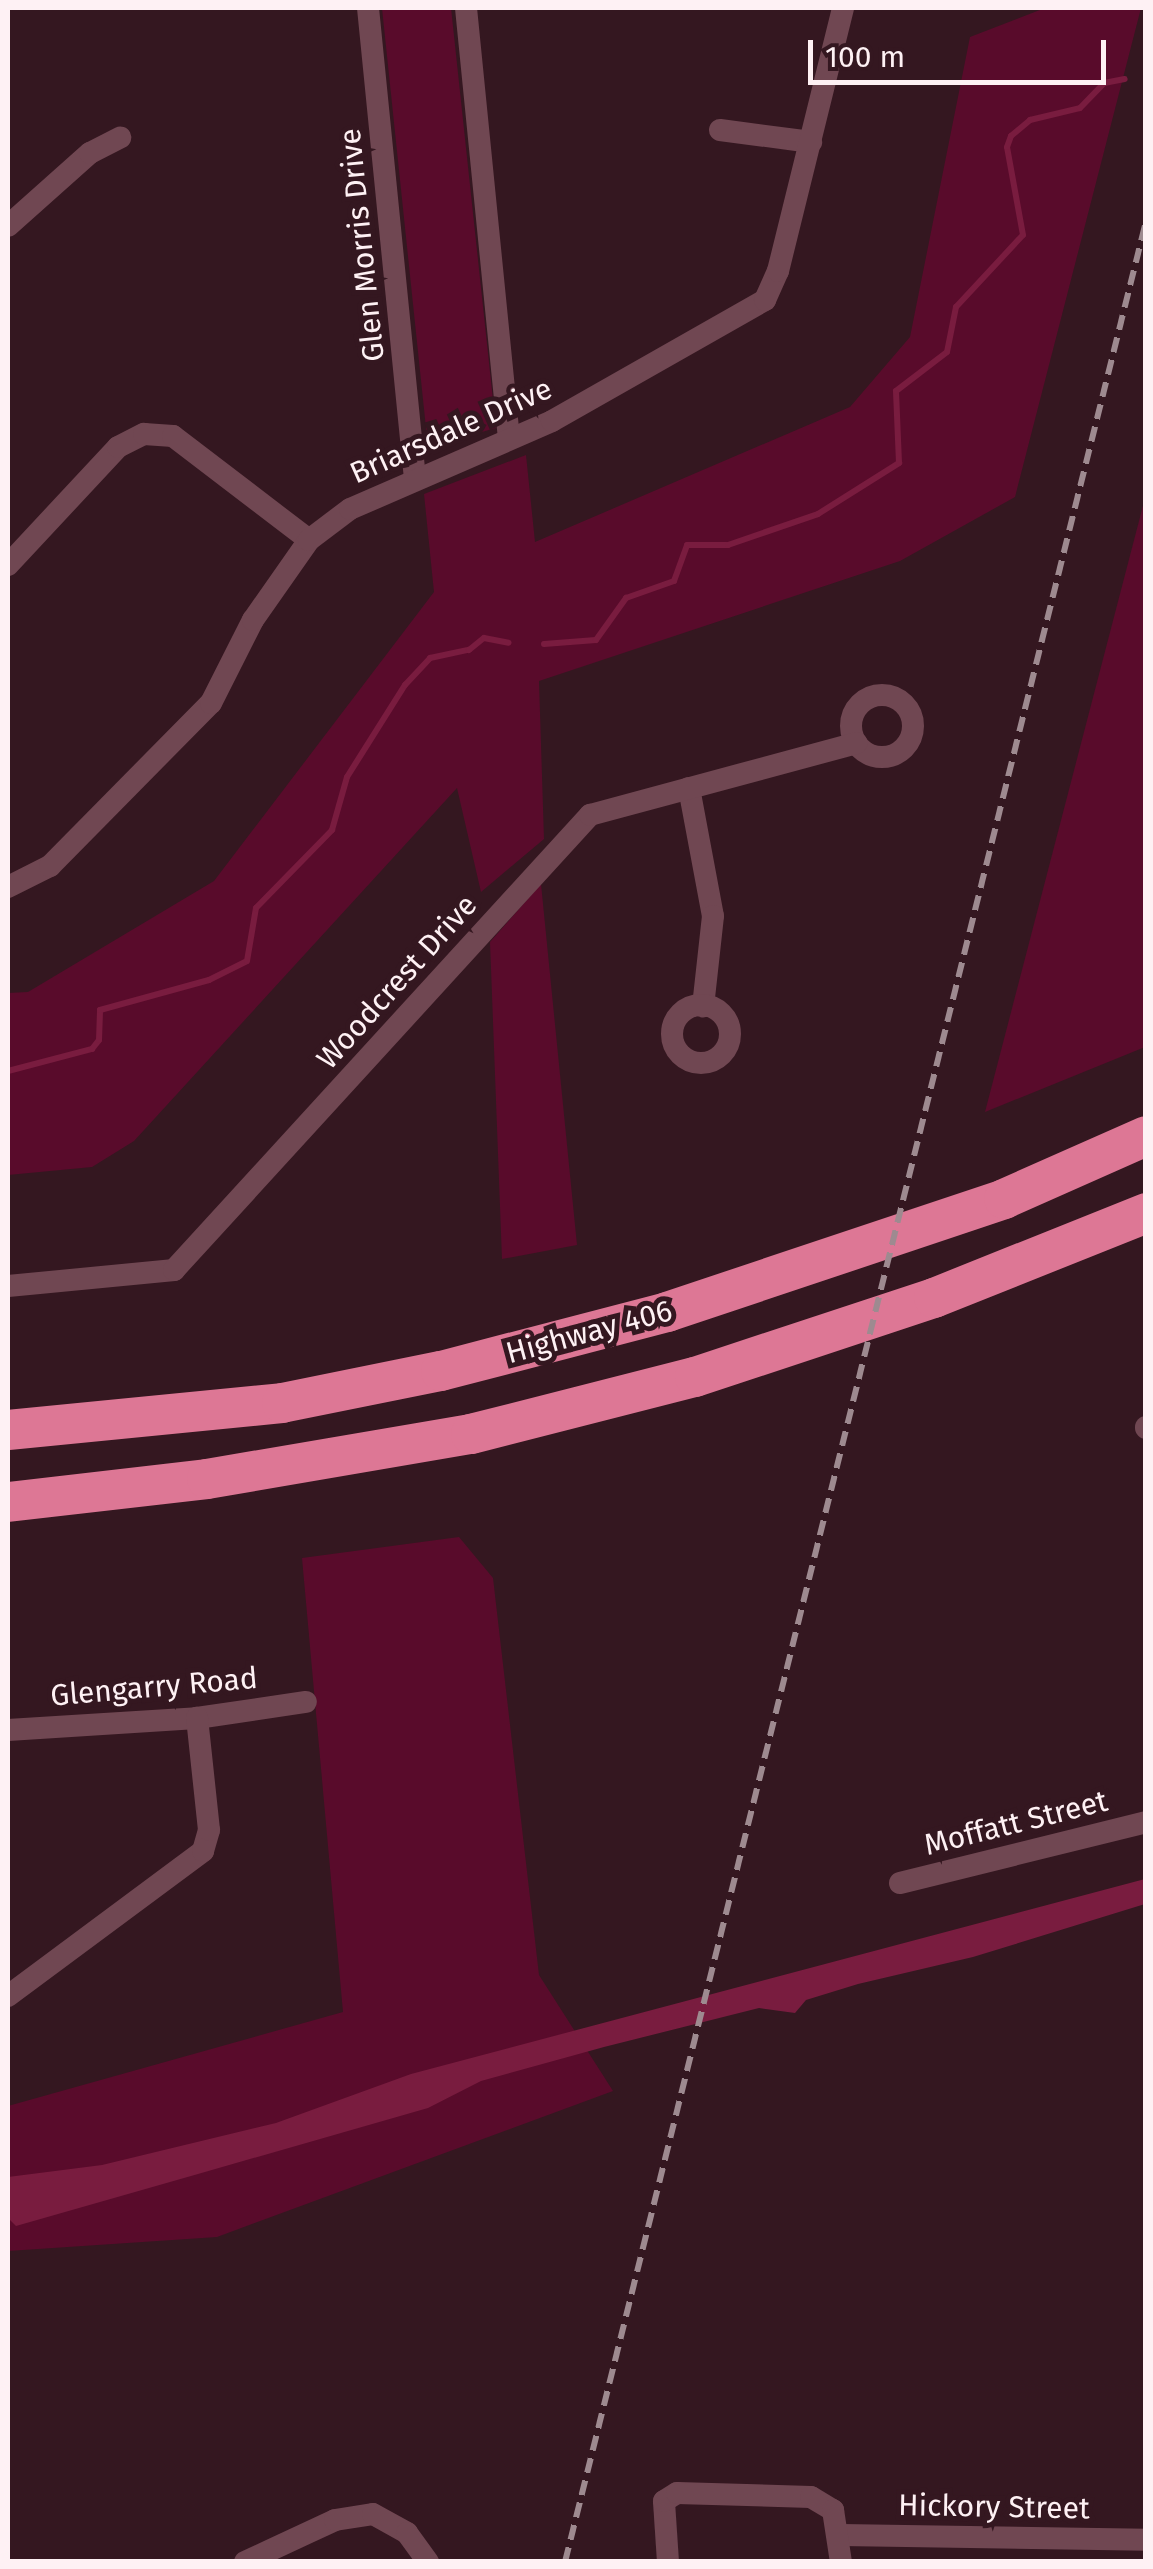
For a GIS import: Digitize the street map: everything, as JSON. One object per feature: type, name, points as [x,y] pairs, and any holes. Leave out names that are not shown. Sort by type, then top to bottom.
[{"type":"highway","name":"Highway 406","points":[[8,1430],[282,1403],[458,1366],[705,1300],[1004,1199],[1146,1136]]},
{"type":"highway","points":[[8,1502],[208,1479],[471,1434],[695,1377],[934,1298],[1146,1213]]},
{"type":"street","name":"Glen Morris Drive","points":[[368,8],[415,477]]},
{"type":"street","points":[[466,8],[509,439]]},
{"type":"street","name":"Briarsdale Drive","points":[[8,887],[50,866],[212,702],[253,620],[309,540],[350,509],[415,477],[509,439],[765,300],[811,142],[843,8]]},
{"type":"street","points":[[720,130],[811,142]]},
{"type":"street","points":[[8,226],[90,153],[120,138]]},
{"type":"street","points":[[8,564],[118,447],[144,434],[173,436],[309,540]]},
{"type":"street","name":"Woodcrest Drive","points":[[8,1286],[174,1270],[590,815],[856,743]]},
{"type":"street","points":[[689,788],[713,916],[703,1006]]},
{"type":"street","name":"Glengarry Road","points":[[8,1730],[197,1718],[306,1702]]},
{"type":"street","points":[[8,1996],[203,1852],[209,1830],[197,1718]]},
{"type":"street","name":"Moffatt Street","points":[[900,1882],[1146,1822]]},
{"type":"street","points":[[668,2562],[664,2500],[677,2492],[811,2497],[834,2510],[841,2535],[841,2562]]},
{"type":"street","points":[[246,2562],[335,2520],[373,2514],[407,2533],[428,2562]]},
{"type":"street","name":"Hickory Street","points":[[841,2535],[995,2550],[1146,2540]]},
{"type":"shaded area","points":[[382,8],[451,8],[496,428],[428,447]]},
{"type":"shaded area","points":[[1045,8],[1141,8],[1015,497],[900,561],[539,681],[544,839],[481,892],[457,788],[134,1141],[92,1167],[8,1175],[8,993],[28,992],[214,881],[434,592],[424,494],[526,455],[535,542],[850,407],[910,337],[970,37]]},
{"type":"shaded area","points":[[1145,498],[1145,1047],[985,1112]]},
{"type":"shaded area","points":[[541,884],[577,1245],[502,1259],[490,942]]},
{"type":"shaded area","points":[[459,1537],[493,1578],[539,1975],[613,2091],[217,2237],[8,2251],[8,2106],[343,2012],[302,1558]]},
{"type":"shaded area","points":[[1145,1879],[1145,1904],[973,1957],[806,2000],[795,2013],[759,2008],[604,2047],[481,2081],[428,2108],[198,2174],[16,2226],[8,2218],[8,2177],[102,2165],[276,2123],[411,2074]]},
{"type":"waterway","points":[[544,644],[596,640],[626,598],[674,581],[687,545],[728,545],[818,514],[899,463],[896,391],[947,352],[956,307],[1023,235],[1007,147],[1011,136],[1030,120],[1080,108],[1104,83],[1125,79]]},
{"type":"waterway","points":[[8,1071],[92,1049],[99,1040],[100,1010],[209,980],[247,961],[256,908],[332,830],[347,777],[405,685],[430,658],[469,650],[484,638],[509,643]]},
{"type":"railway","points":[[565,2562],[1146,221]]}]
